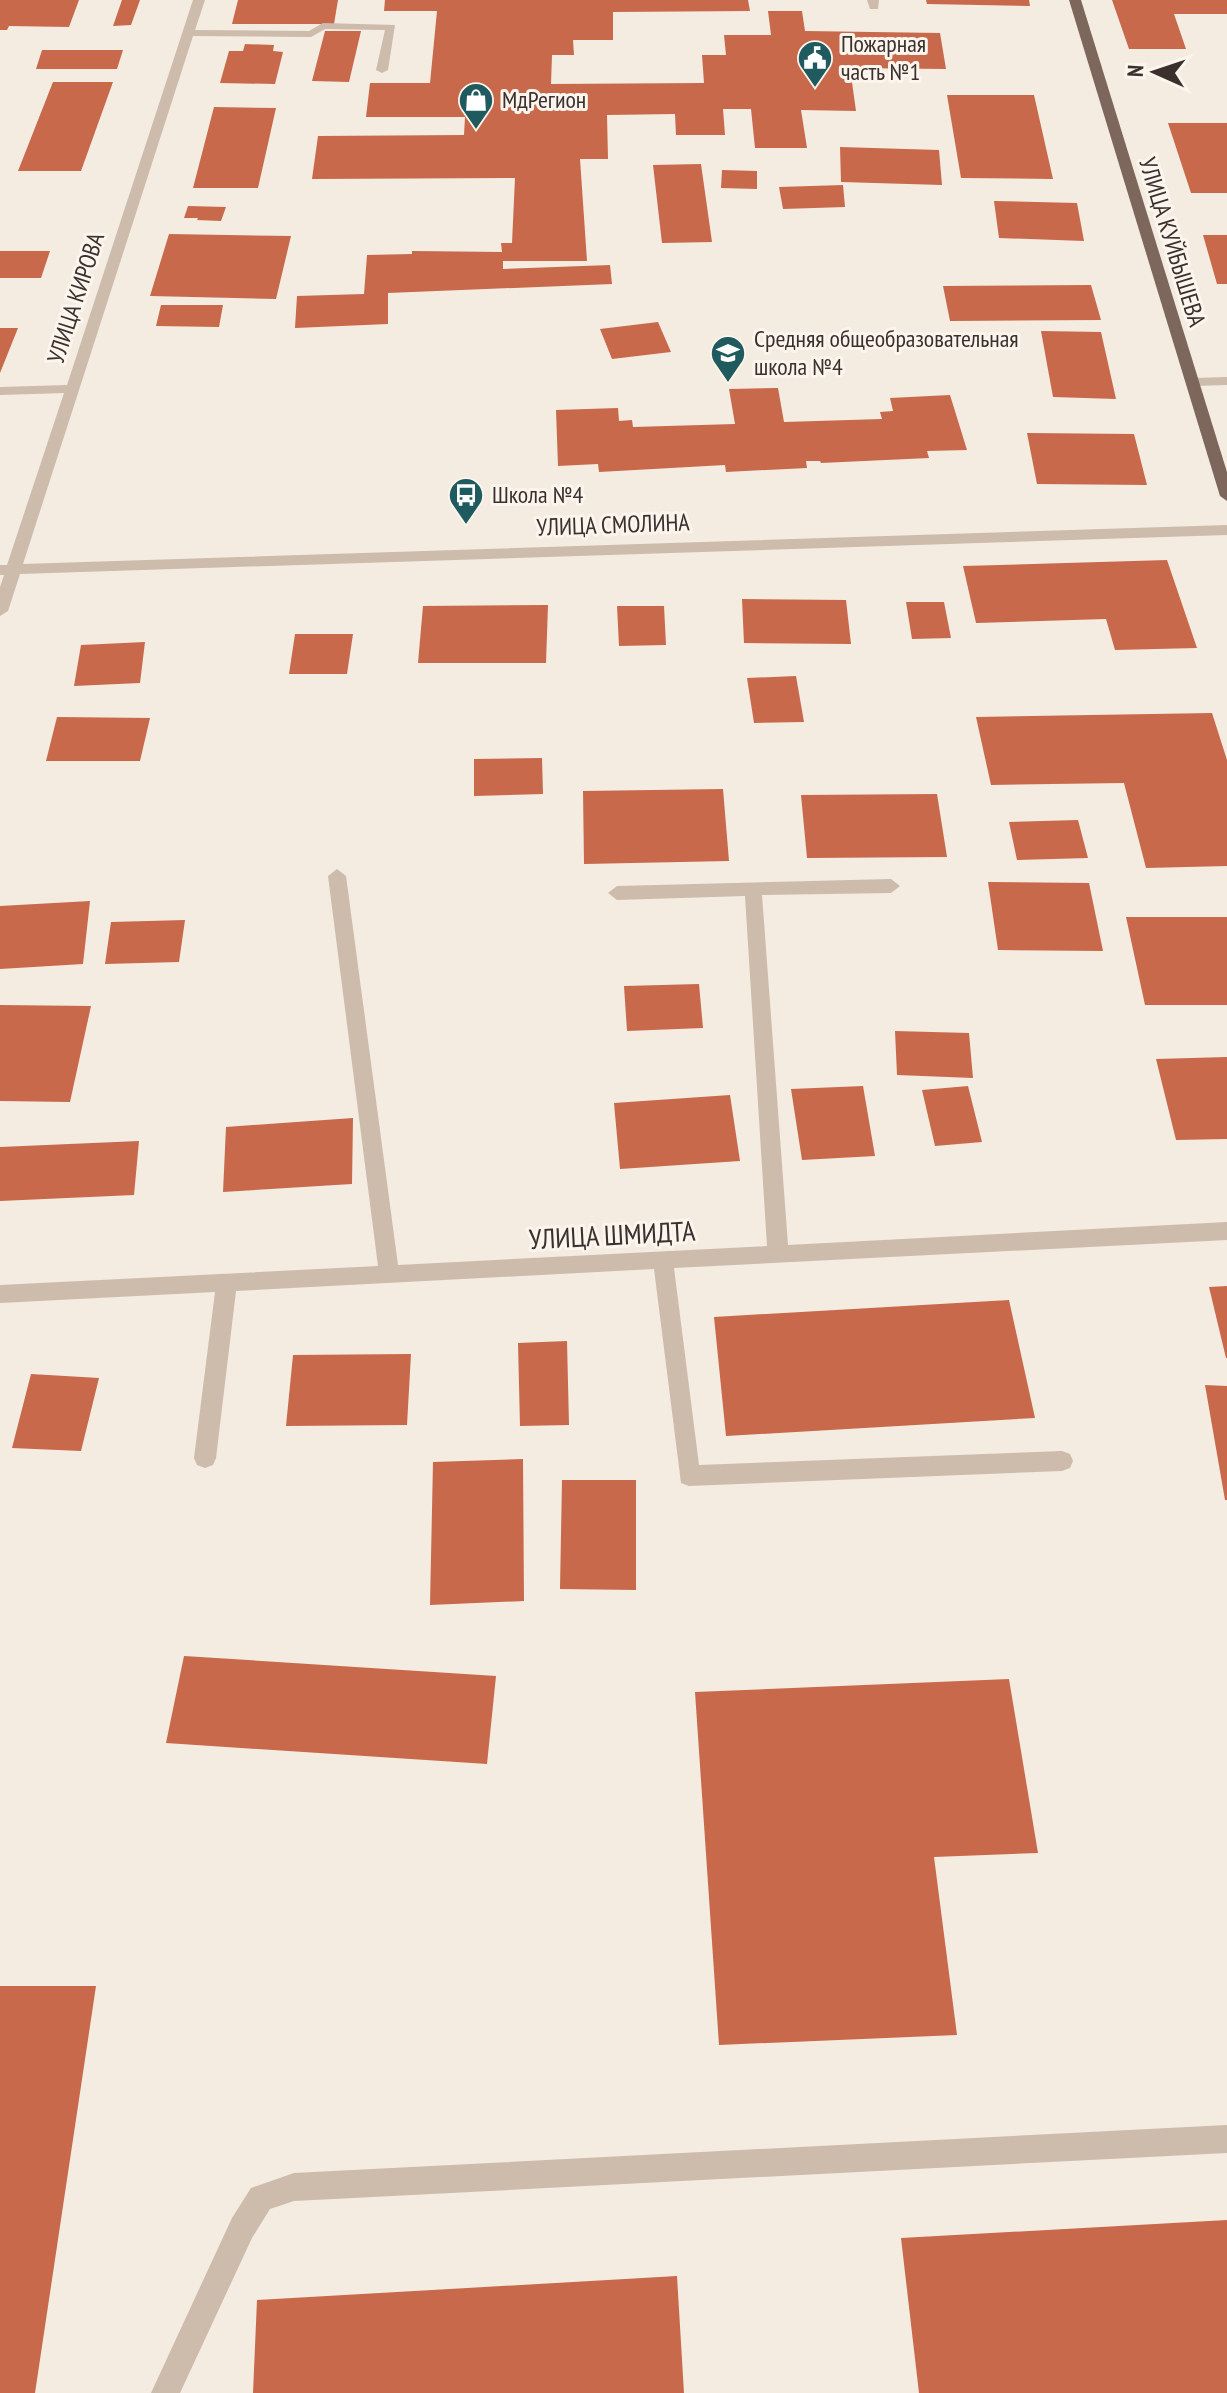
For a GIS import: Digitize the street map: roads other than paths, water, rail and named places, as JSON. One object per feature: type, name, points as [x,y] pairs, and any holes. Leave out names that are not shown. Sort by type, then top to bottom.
[{"type":"main road","name":"УЛИЦА КУЙБЫШЕВА","points":[[1075,0],[1227,496]]},
{"type":"street","name":"УЛИЦА КИРОВА","points":[[0,611],[6,570],[71,389],[199,0]]},
{"type":"street","points":[[188,33],[311,34],[323,26],[391,27],[382,70]]},
{"type":"street","points":[[1192,382],[1227,381]]},
{"type":"street","points":[[0,391],[71,389]]},
{"type":"street","name":"УЛИЦА СМОЛИНА","points":[[6,570],[1227,530]]},
{"type":"street","points":[[337,876],[389,1274]]},
{"type":"street","points":[[617,893],[891,886]]},
{"type":"street","points":[[753,889],[778,1254]]},
{"type":"street","name":"УЛИЦА ШМИДТА","points":[[0,1294],[1227,1231]]},
{"type":"street","points":[[663,1260],[689,1476],[1062,1461]]},
{"type":"street","points":[[205,1458],[227,1282]]},
{"type":"street","points":[[165,2393],[242,2228],[261,2198],[294,2187],[1227,2139]]},
{"type":"place","name":"Пожарная часть №1","points":[[815,89]]},
{"type":"place","name":"МдРегион","points":[[476,131]]},
{"type":"place","name":"Средняя общеобразовательная школа №4","points":[[728,384]]},
{"type":"place","name":"Школа №4","points":[[466,526]]}]
